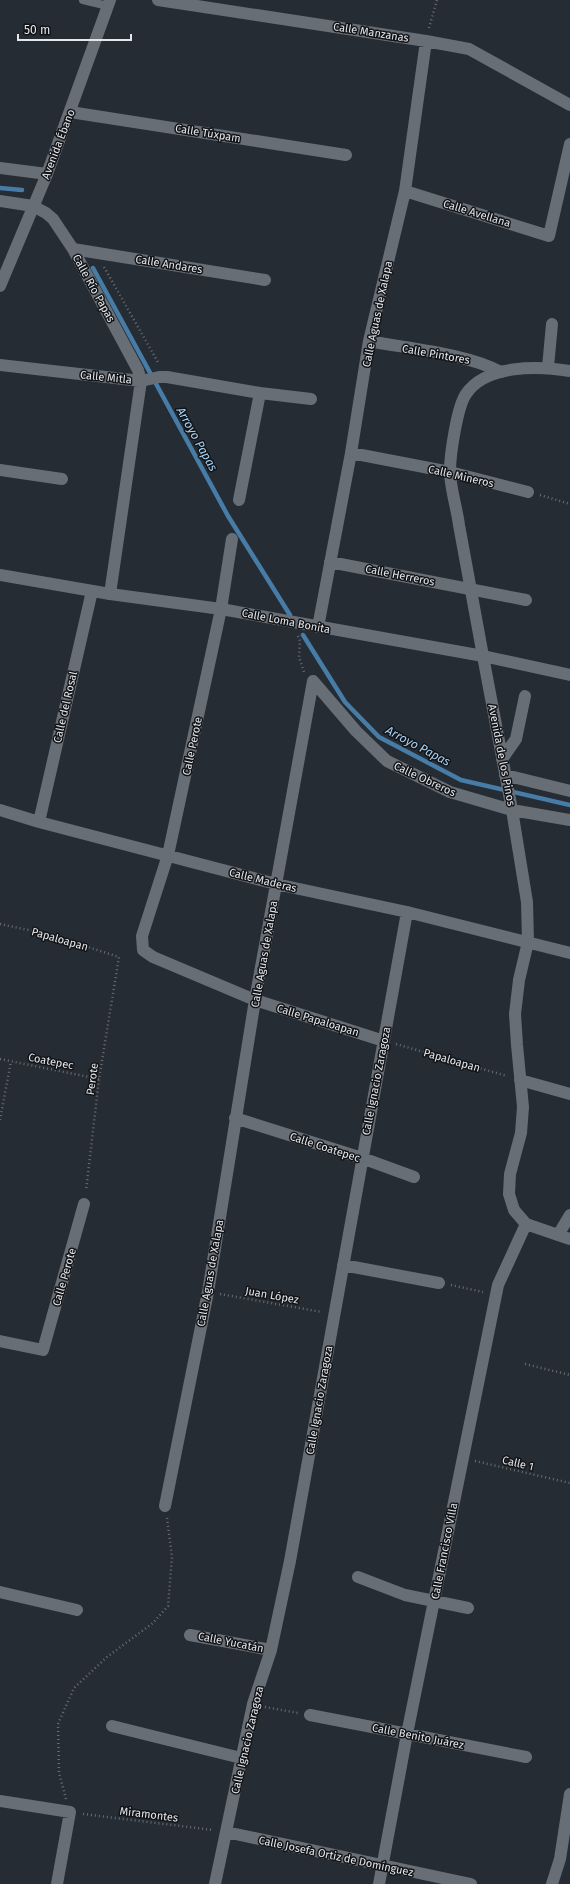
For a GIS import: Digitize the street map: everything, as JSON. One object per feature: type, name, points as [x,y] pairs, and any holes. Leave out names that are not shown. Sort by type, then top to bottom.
[{"type":"street","name":"Calle Manzanas","points":[[158,0],[426,40],[469,48],[570,105]]},
{"type":"street","name":"Avenida Ébano","points":[[0,286],[47,174],[109,3]]},
{"type":"street","name":"Calle Aguas de Xalapa","points":[[318,628],[351,453],[369,342],[405,191],[426,40]]},
{"type":"street","name":"Calle Túxpam","points":[[70,112],[346,155]]},
{"type":"street","name":"Calle Avellana","points":[[405,191],[549,236],[570,144]]},
{"type":"street","points":[[0,168],[47,174]]},
{"type":"street","points":[[0,201],[33,206]]},
{"type":"street","name":"Calle Río Papas","points":[[33,206],[53,219],[73,249],[134,359],[154,378]]},
{"type":"street","name":"Calle Andares","points":[[73,249],[265,280]]},
{"type":"street","points":[[548,367],[552,324]]},
{"type":"street","name":"Calle Pintores","points":[[369,342],[470,359],[487,364],[501,372]]},
{"type":"street","name":"Calle Mitla","points":[[0,365],[154,378],[311,399]]},
{"type":"street","name":"Avenida de los Pinos","points":[[526,1224],[514,1210],[509,1194],[510,1174],[521,1133],[523,1107],[515,1014],[519,980],[528,942],[527,902],[511,805],[450,472],[458,414],[466,394],[481,380],[501,372],[524,368],[548,367],[570,371]]},
{"type":"street","points":[[110,594],[154,378]]},
{"type":"street","points":[[239,500],[260,393]]},
{"type":"street","name":"Calle Mineros","points":[[351,453],[450,472],[528,492]]},
{"type":"street","points":[[0,470],[62,479]]},
{"type":"street","name":"Calle Perote","points":[[143,950],[142,936],[168,855],[221,609],[232,539]]},
{"type":"street","name":"Calle Herreros","points":[[330,562],[526,600]]},
{"type":"street","name":"Calle Loma Bonita","points":[[0,575],[110,594],[221,609],[318,628],[483,656],[570,675]]},
{"type":"street","name":"Calle del Rosal","points":[[39,822],[92,591]]},
{"type":"street","name":"Calle Aguas de Xalapa","points":[[165,1506],[208,1292],[255,1000],[313,681]]},
{"type":"street","name":"Calle Obreros","points":[[313,681],[356,731],[387,761],[450,792],[511,805],[570,820]]},
{"type":"street","points":[[502,759],[516,739],[525,696]]},
{"type":"street","points":[[506,780],[570,792]]},
{"type":"street","name":"Calle Maderas","points":[[0,810],[39,822],[276,884],[407,912],[570,953]]},
{"type":"street","name":"Calle Ignacio Zaragoza","points":[[215,1884],[253,1704],[271,1650],[290,1561],[407,912]]},
{"type":"street","name":"Calle Papaloapan","points":[[143,950],[153,957],[255,1000],[384,1041]]},
{"type":"street","points":[[520,1080],[570,1094]]},
{"type":"street","name":"Calle Coatepec","points":[[235,1118],[362,1158],[414,1177]]},
{"type":"street","name":"Calle Perote","points":[[0,1341],[43,1350],[84,1204]]},
{"type":"street","points":[[558,1235],[570,1215]]},
{"type":"street","points":[[526,1224],[570,1239]]},
{"type":"street","name":"Calle Francisco Villa","points":[[379,1884],[407,1734],[498,1285],[526,1224]]},
{"type":"street","points":[[343,1265],[438,1283]]},
{"type":"street","points":[[358,1577],[406,1594],[468,1608]]},
{"type":"street","points":[[0,1592],[77,1610]]},
{"type":"street","name":"Calle Yucatán","points":[[190,1635],[271,1650]]},
{"type":"street","name":"Calle Benito Juárez","points":[[310,1715],[526,1757]]},
{"type":"street","points":[[112,1726],[241,1758]]},
{"type":"street","points":[[552,1884],[560,1859],[570,1794]]},
{"type":"street","points":[[0,1801],[70,1812],[57,1884]]},
{"type":"street","name":"Calle Josefa Ortiz de Domínguez","points":[[226,1832],[471,1884]]},
{"type":"lane","points":[[83,0],[109,3]]},
{"type":"path","points":[[426,40],[436,0]]},
{"type":"path","points":[[96,253],[154,378]]},
{"type":"path","points":[[528,492],[570,504]]},
{"type":"path","points":[[293,623],[300,641],[299,657],[304,672],[313,681]]},
{"type":"path","name":"Papaloapan","points":[[0,924],[46,934],[119,957]]},
{"type":"path","name":"Perote","points":[[84,1204],[99,1079],[119,957]]},
{"type":"path","name":"Papaloapan","points":[[384,1041],[520,1080]]},
{"type":"path","name":"Coatepec","points":[[0,1059],[99,1079]]},
{"type":"path","points":[[0,1120],[11,1061]]},
{"type":"path","points":[[438,1283],[496,1294]]},
{"type":"path","name":"Juan López","points":[[208,1292],[334,1314]]},
{"type":"path","points":[[524,1364],[570,1375]]},
{"type":"path","name":"Calle 1","points":[[463,1459],[570,1483]]},
{"type":"path","points":[[70,1812],[59,1773],[58,1724],[74,1688],[107,1657],[153,1623],[168,1606],[172,1557],[165,1506]]},
{"type":"path","points":[[253,1704],[310,1715]]},
{"type":"path","name":"Miramontes","points":[[70,1812],[226,1832]]},
{"type":"waterway","name":"Arroyo Papas","points":[[0,188],[22,190]]},
{"type":"waterway","name":"Arroyo Papas","points":[[93,268],[228,516],[290,615]]},
{"type":"waterway","name":"Arroyo Papas","points":[[303,635],[345,702],[379,737],[461,780],[570,805]]}]
